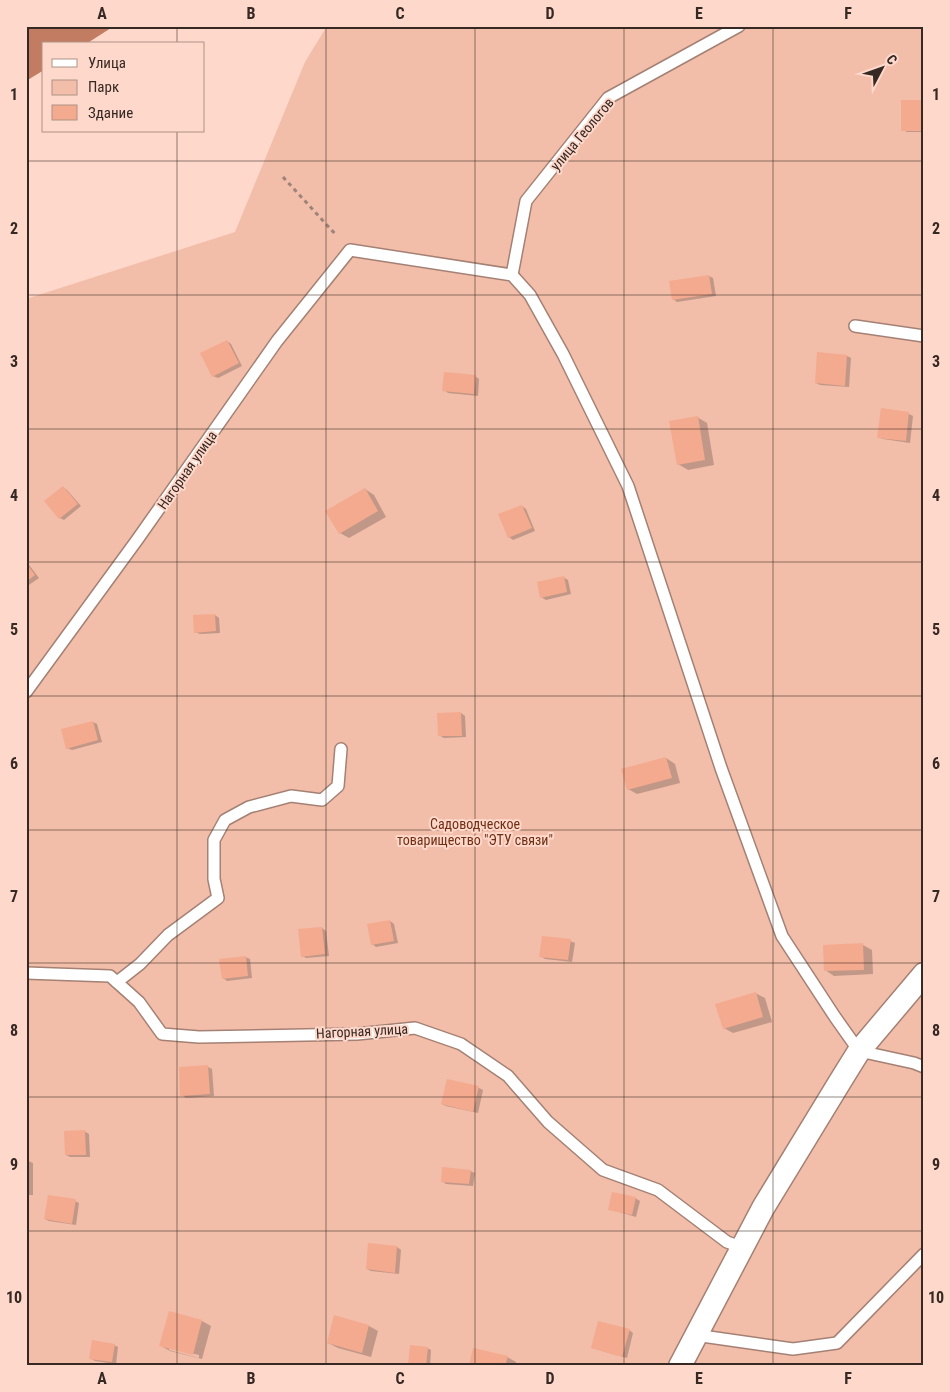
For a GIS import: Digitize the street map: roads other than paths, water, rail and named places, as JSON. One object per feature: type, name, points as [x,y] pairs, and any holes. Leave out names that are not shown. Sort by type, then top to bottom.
[{"type":"street","points":[[680,1366],[694,1335],[763,1208],[859,1051],[924,974]]},
{"type":"lane","name":"улица Геологов","points":[[512,275],[526,201],[608,98],[739,26]]},
{"type":"lane","name":"Нагорная улица","points":[[26,692],[138,540],[277,341],[350,250],[512,275]]},
{"type":"lane","points":[[512,275],[530,295],[563,354],[628,486],[721,768],[782,936],[835,1018],[859,1051],[924,1067]]},
{"type":"lane","points":[[855,326],[924,336]]},
{"type":"lane","points":[[117,982],[140,964],[168,935],[218,898],[214,879],[214,840],[225,820],[249,807],[291,796],[322,800],[338,786],[341,749]]},
{"type":"lane","name":"Нагорная улица","points":[[26,974],[110,976],[139,1002],[162,1034],[199,1037],[357,1034],[415,1028],[461,1044],[508,1076],[548,1122],[603,1170],[658,1190],[727,1242],[741,1247]]},
{"type":"lane","points":[[694,1335],[793,1349],[837,1343],[924,1254]]},
{"type":"park label","name":"Садоводческое товарищество \"ЭТУ связи\"","points":[[475,832]]}]
